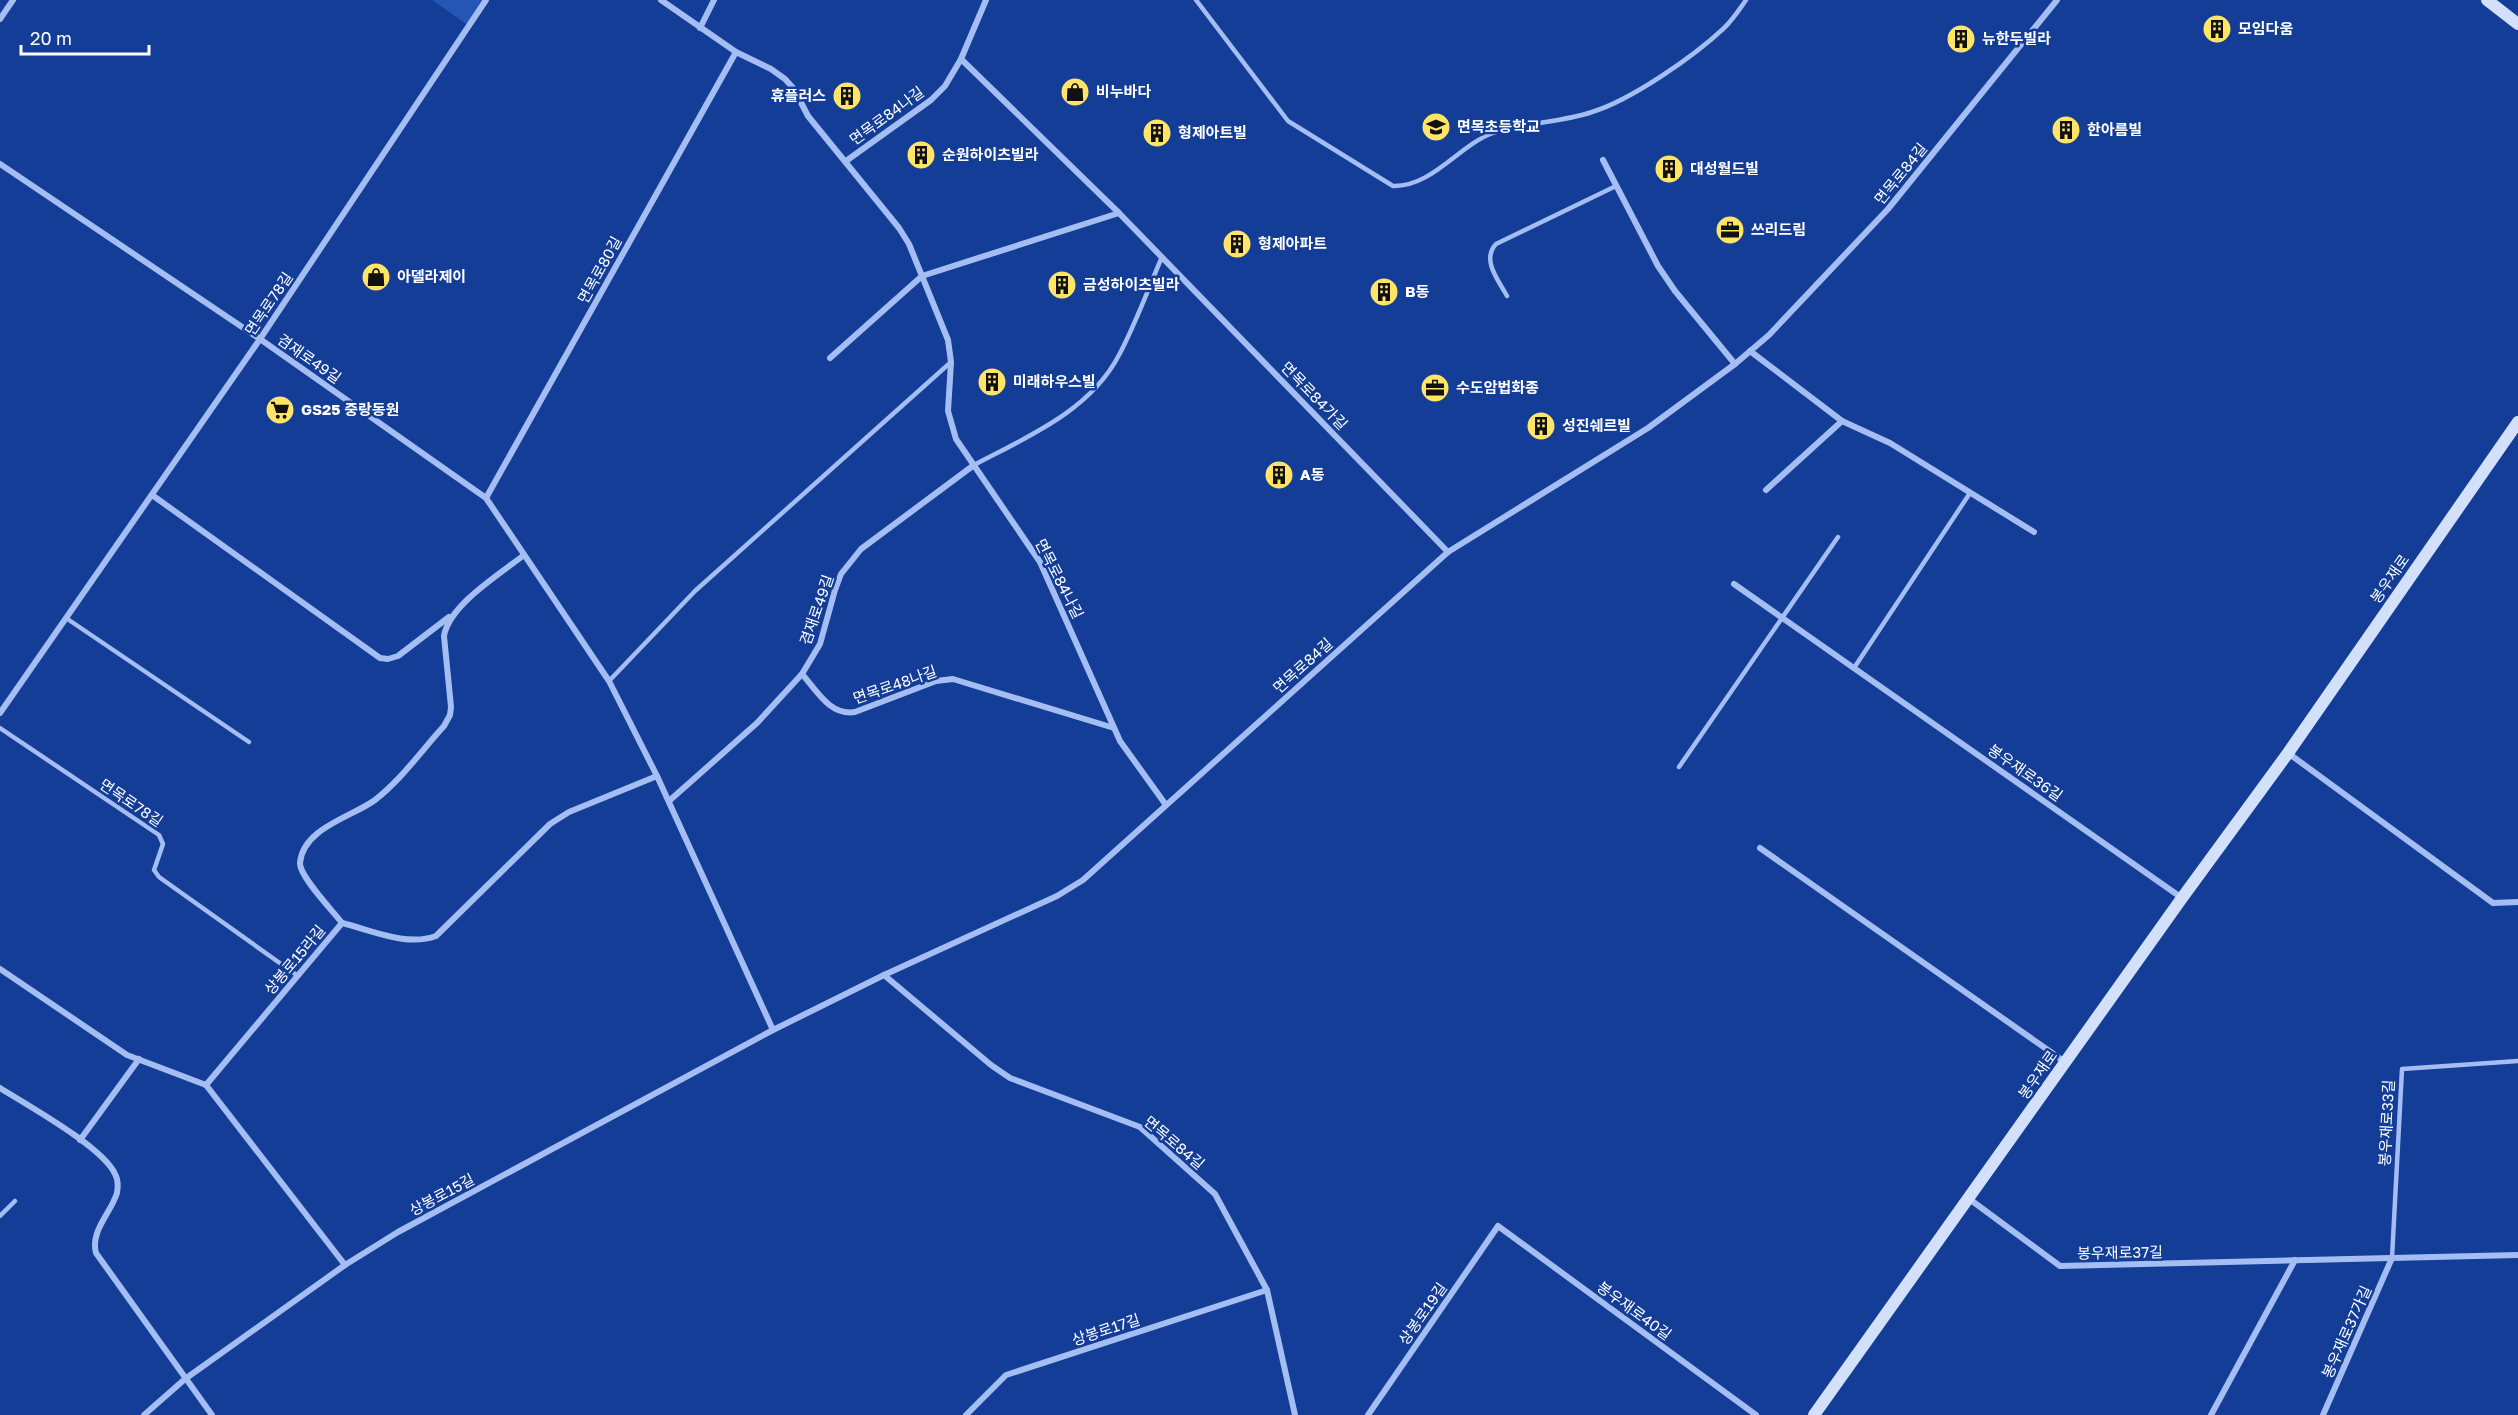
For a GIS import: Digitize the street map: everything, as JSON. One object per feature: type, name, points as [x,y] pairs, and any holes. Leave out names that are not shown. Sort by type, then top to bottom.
[{"type":"street","points":[[0,19],[13,0]]},
{"type":"street","name":"면목로78길","points":[[0,713],[260,339],[486,0]]},
{"type":"street","points":[[661,0],[736,52]]},
{"type":"street","points":[[700,28],[714,0]]},
{"type":"street","points":[[961,59],[986,0]]},
{"type":"street","name":"면목로84길","points":[[773,1030],[884,975],[1057,896],[1083,880],[1448,552],[1648,428],[1735,364],[1829,273],[1888,209],[2057,0]]},
{"type":"street","points":[[2487,0],[2518,24]]},
{"type":"street","name":"면목로84나길","points":[[736,52],[771,69],[794,89],[808,116],[899,228],[909,244],[948,340],[951,362],[949,420],[956,439],[1044,569],[1114,728],[1127,752],[1166,805]]},
{"type":"street","name":"면목로80길","points":[[486,498],[736,52]]},
{"type":"street","name":"면목로84나길","points":[[846,161],[931,100],[945,86],[961,59]]},
{"type":"street","name":"면목로84가길","points":[[961,59],[1119,213],[1448,552]]},
{"type":"street","points":[[1603,160],[1658,266],[1675,291],[1735,364]]},
{"type":"street","name":"겸재로49길","points":[[0,164],[260,339],[486,498],[609,681],[669,801],[773,1030]]},
{"type":"street","points":[[830,358],[922,276],[1119,213]]},
{"type":"street","points":[[1750,351],[1842,422],[1890,443],[2034,532]]},
{"type":"street","points":[[1766,490],[1842,422]]},
{"type":"street","name":"봉우재로","points":[[1814,1415],[2181,898],[2288,753],[2518,422]]},
{"type":"street","name":"겸재로49길","points":[[669,801],[758,723],[802,674],[820,644],[835,590],[850,560],[861,549],[975,465]]},
{"type":"street","points":[[152,495],[380,658],[388,659],[398,656],[524,555]]},
{"type":"street","name":"봉우재로36길","points":[[1734,584],[2181,898]]},
{"type":"street","points":[[342,923],[302,873],[300,863],[312,839],[330,825],[357,812],[387,790],[444,726],[450,715],[451,707],[444,636],[446,627],[457,611]]},
{"type":"street","name":"면목로48나길","points":[[802,674],[833,709],[843,714],[855,712],[936,681],[952,679],[1114,728]]},
{"type":"street","points":[[2288,753],[2493,903],[2518,902]]},
{"type":"street","name":"상봉로15라길","points":[[206,1085],[342,923],[404,939],[428,939],[436,936],[550,824],[569,812],[657,776]]},
{"type":"street","points":[[1760,848],[2065,1062]]},
{"type":"street","points":[[0,969],[115,1047],[139,1059],[206,1085],[345,1265]]},
{"type":"street","name":"면목로84길","points":[[884,975],[991,1065],[1010,1078],[1140,1127],[1215,1194],[1267,1290],[1295,1415]]},
{"type":"street","name":"상봉로15길","points":[[144,1415],[185,1378],[345,1265],[408,1226],[773,1030]]},
{"type":"street","points":[[80,1140],[139,1059]]},
{"type":"street","points":[[0,1088],[80,1140],[115,1174],[117,1192],[95,1237],[96,1253],[212,1415]]},
{"type":"street","name":"봉우재로37길","points":[[1968,1198],[2060,1266],[2518,1255]]},
{"type":"street","name":"상봉로19길","points":[[1368,1415],[1498,1226]]},
{"type":"street","name":"봉우재로40길","points":[[1498,1226],[1756,1415]]},
{"type":"street","name":"봉우재로37가길","points":[[2323,1415],[2392,1258]]},
{"type":"street","points":[[2211,1415],[2295,1260]]},
{"type":"street","name":"상봉로17길","points":[[966,1415],[1006,1375],[1267,1290]]},
{"type":"lane","points":[[1196,0],[1288,121],[1394,186],[1404,186],[1425,177],[1492,133],[1592,112],[1631,96],[1713,37],[1735,17],[1746,0]]},
{"type":"lane","points":[[1507,296],[1489,262],[1492,249],[1496,244],[1616,186]]},
{"type":"lane","points":[[975,465],[1048,426],[1090,392],[1119,356],[1162,257]]},
{"type":"lane","points":[[609,681],[695,591],[951,362]]},
{"type":"lane","points":[[1854,668],[1970,493]]},
{"type":"lane","points":[[1679,767],[1838,537]]},
{"type":"lane","points":[[66,618],[249,742]]},
{"type":"lane","name":"면목로78길","points":[[0,728],[159,835],[163,843],[154,870],[159,878],[298,976]]},
{"type":"lane","name":"봉우재로33길","points":[[2392,1258],[2402,1069],[2518,1061]]},
{"type":"lane","points":[[0,1216],[15,1201]]},
{"type":"shaded area","points":[[432,0],[486,0],[469,26]]},
{"type":"place","name":"모임다움","points":[[2217,29]]},
{"type":"place","name":"뉴한두빌라","points":[[1961,39]]},
{"type":"place","name":"비누바다","points":[[1075,92]]},
{"type":"place","name":"휴플러스","points":[[847,96]]},
{"type":"place","name":"면목초등학교","points":[[1436,127]]},
{"type":"place","name":"한아름빌","points":[[2066,130]]},
{"type":"place","name":"형제아트빌","points":[[1157,133]]},
{"type":"place","name":"순원하이츠빌라","points":[[921,155]]},
{"type":"place","name":"대성월드빌","points":[[1669,169]]},
{"type":"place","name":"쓰리드림","points":[[1730,230]]},
{"type":"place","name":"형제아파트","points":[[1237,244]]},
{"type":"place","name":"아델라제이","points":[[376,277]]},
{"type":"place","name":"금성하이츠빌라","points":[[1062,285]]},
{"type":"place","name":"B동","points":[[1384,292]]},
{"type":"place","name":"미래하우스빌","points":[[992,382]]},
{"type":"place","name":"수도암법화종","points":[[1435,388]]},
{"type":"place","name":"GS25 중랑동원","points":[[280,410]]},
{"type":"place","name":"성진쉐르빌","points":[[1541,426]]},
{"type":"place","name":"A동","points":[[1279,475]]}]
